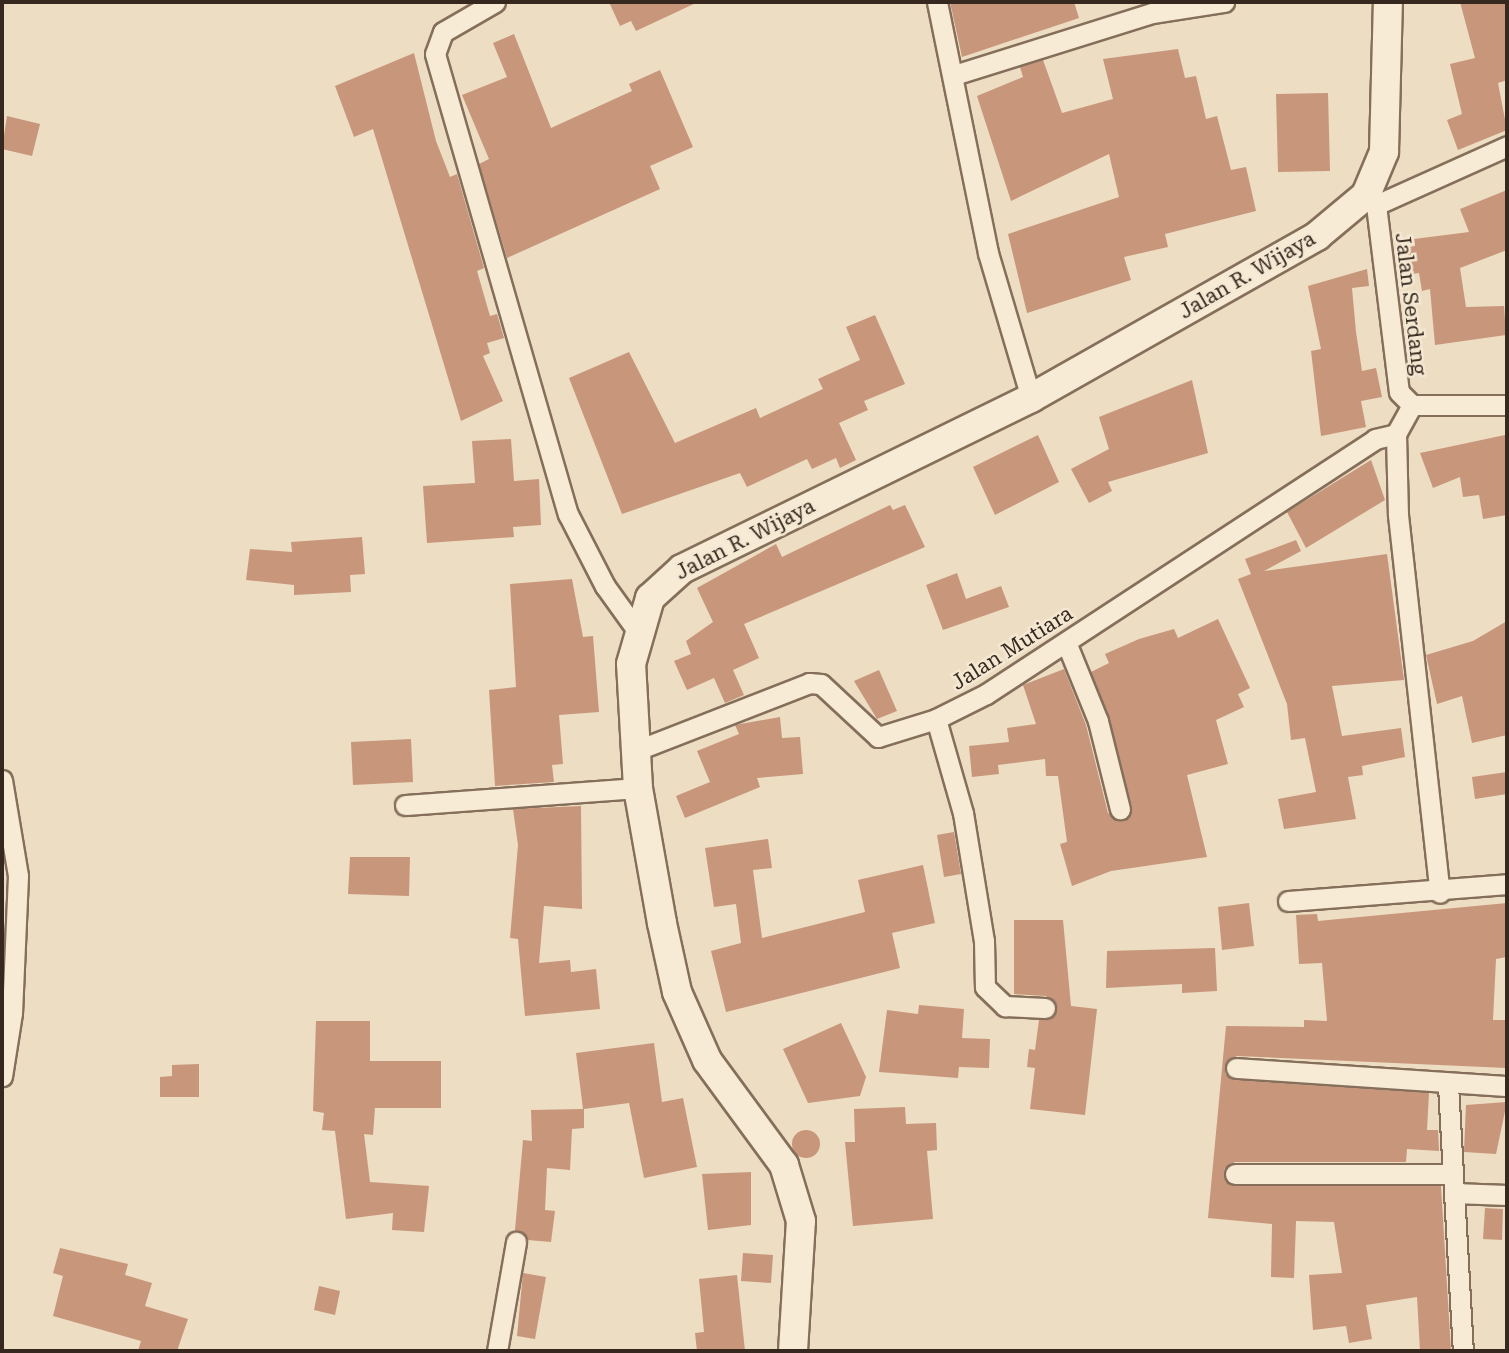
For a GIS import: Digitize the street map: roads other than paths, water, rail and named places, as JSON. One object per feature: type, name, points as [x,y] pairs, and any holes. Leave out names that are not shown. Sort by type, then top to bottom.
[{"type":"street","points":[[495,2],[443,32],[435,54],[568,514],[605,586],[638,632]]},
{"type":"street","points":[[937,2],[954,75],[988,253],[1031,398]]},
{"type":"street","points":[[954,75],[1152,13],[1224,2]]},
{"type":"street","name":"Jalan R. Wijaya","points":[[793,1351],[801,1221],[784,1165],[707,1060],[677,992],[638,788],[631,664],[638,632],[650,598],[682,569],[1031,398],[1317,236],[1371,200],[1384,152],[1388,2]]},
{"type":"street","points":[[1371,200],[1507,146]]},
{"type":"street","name":"Jalan Serdang","points":[[1371,200],[1399,392],[1412,405],[1507,405]]},
{"type":"street","points":[[1412,405],[1396,434],[1411,667],[1440,893]]},
{"type":"street","name":"Jalan Mutiara","points":[[635,751],[809,683],[821,684],[878,737],[936,719],[1066,642],[1376,439],[1396,434]]},
{"type":"street","points":[[1066,642],[1098,721],[1120,809]]},
{"type":"street","points":[[936,719],[963,813],[984,941],[985,986],[1005,1006],[1045,1008]]},
{"type":"street","points":[[2,780],[18,876],[12,1013],[2,1076]]},
{"type":"street","points":[[405,805],[638,788]]},
{"type":"street","points":[[1288,901],[1440,893],[1507,884]]},
{"type":"street","points":[[1236,1068],[1448,1085],[1507,1086]]},
{"type":"street","points":[[1448,1085],[1463,1351]]},
{"type":"street","points":[[1235,1174],[1453,1183],[1507,1195]]},
{"type":"street","points":[[497,1351],[516,1242]]}]
